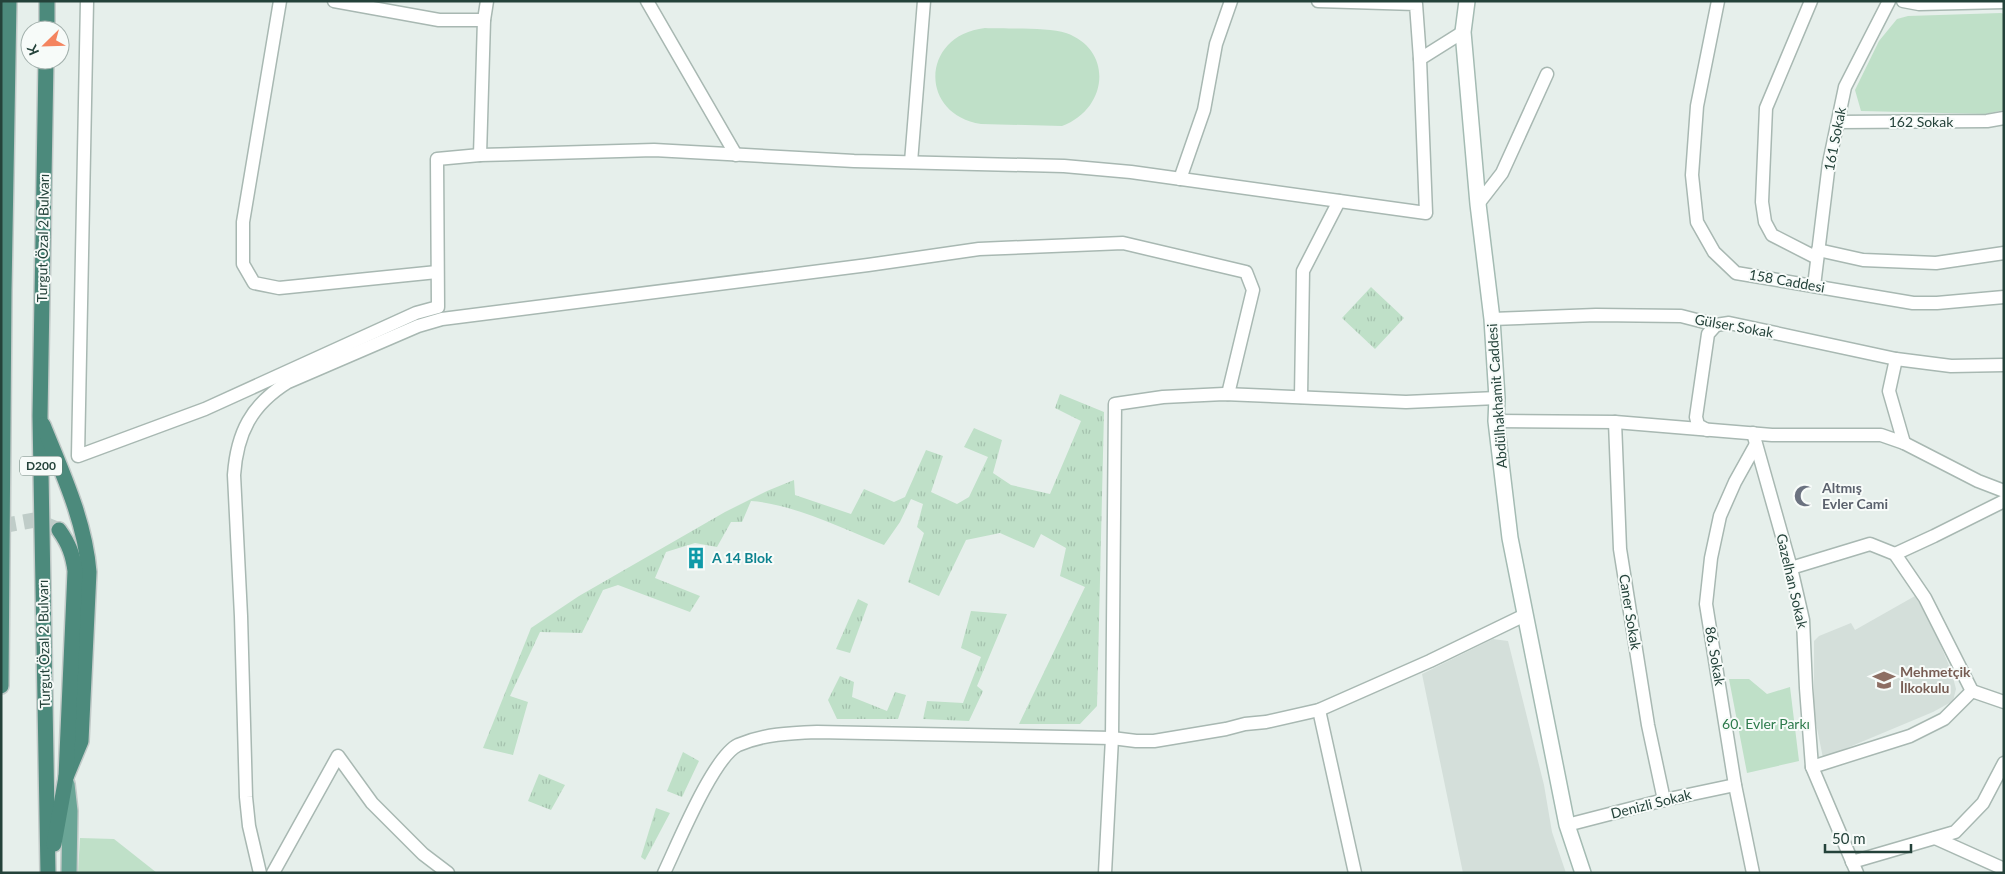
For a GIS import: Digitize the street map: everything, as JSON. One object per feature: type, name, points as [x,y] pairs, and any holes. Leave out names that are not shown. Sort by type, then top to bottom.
[{"type":"highway","points":[[1,686],[2,297],[9,1]]},
{"type":"highway","points":[[47,1],[47,20]]},
{"type":"highway","name":"Turgut Özal 2 Bulvarı","points":[[46,70],[40,416],[49,873]]},
{"type":"highway","name":"Turgut Özal 2 Bulvarı","points":[[40,416],[83,531],[88,550],[90,572],[81,741],[66,777]]},
{"type":"highway","name":"Turgut Özal 2 Bulvarı","points":[[49,873],[66,777],[75,571],[73,556],[68,543],[59,530]]},
{"type":"main road","name":"Abdülhakhamit Caddesi","points":[[1467,1],[1463,32],[1478,204],[1492,319],[1497,398],[1496,422],[1510,538],[1566,825],[1583,873]]},
{"type":"main road","points":[[66,777],[70,811],[69,873]]},
{"type":"street","points":[[87,1],[78,456],[204,409],[416,313],[438,308],[437,159],[480,155],[654,150],[911,162],[1064,166],[1180,179],[1426,213],[1416,3],[1318,1]]},
{"type":"street","points":[[280,1],[244,222],[243,264],[254,283],[279,288],[438,272]]},
{"type":"street","points":[[334,1],[439,20],[484,20]]},
{"type":"street","points":[[480,155],[484,20],[487,1]]},
{"type":"street","points":[[647,1],[736,154]]},
{"type":"street","points":[[911,162],[924,1]]},
{"type":"street","points":[[1180,179],[1204,110],[1216,44],[1231,1]]},
{"type":"street","name":"158 Caddesi","points":[[1718,1],[1697,106],[1692,175],[1697,222],[1714,252],[1736,273],[1925,304],[2004,297]]},
{"type":"street","points":[[1810,1],[1766,108],[1762,202],[1765,222],[1772,236],[1818,254],[1863,260],[1936,262],[2004,253]]},
{"type":"street","name":"161 Sokak","points":[[1814,286],[1829,162],[1846,87],[1889,1]]},
{"type":"street","points":[[1903,1],[1919,4],[2004,2]]},
{"type":"street","points":[[1420,59],[1463,32]]},
{"type":"street","points":[[1478,204],[1502,173],[1546,74]]},
{"type":"street","name":"162 Sokak","points":[[1838,122],[1987,121],[2004,118]]},
{"type":"street","points":[[1301,397],[1303,271],[1339,201]]},
{"type":"street","points":[[260,873],[246,797],[234,475],[240,438],[252,416],[262,402],[288,382],[418,326],[442,319],[868,265],[979,248],[1123,243],[1246,272],[1253,290],[1228,394]]},
{"type":"street","name":"Gülser Sokak","points":[[1492,319],[1596,315],[1681,316],[1716,325],[1729,323],[1896,359],[1951,366],[2004,365]]},
{"type":"street","points":[[1707,430],[1698,425],[1696,417],[1708,334],[1716,325]]},
{"type":"street","points":[[1896,359],[1889,391],[1904,443]]},
{"type":"street","points":[[1105,873],[1112,738],[1115,404],[1163,397],[1228,394],[1406,402],[1497,398]]},
{"type":"street","points":[[1496,422],[1615,422],[1707,430],[1754,440],[1881,435],[1904,443],[1978,481],[2004,491]]},
{"type":"street","name":"Caner Sokak","points":[[1615,422],[1620,549],[1648,726],[1664,800]]},
{"type":"street","name":"Gazelhan Sokak","points":[[1754,440],[1804,620],[1806,688],[1812,767],[1854,867]]},
{"type":"street","name":"86. Sokak","points":[[1753,873],[1736,785],[1706,604],[1711,558],[1720,516],[1754,440]]},
{"type":"street","points":[[1895,554],[2004,501]]},
{"type":"street","points":[[1791,568],[1870,544],[1895,554],[1925,598],[1972,691],[2004,702]]},
{"type":"street","points":[[664,873],[719,764],[736,746],[770,734],[817,732],[1112,738],[1154,741],[1245,724],[1266,722],[1318,710],[1430,661],[1525,615]]},
{"type":"street","points":[[1812,767],[1910,736],[1944,719],[1972,691]]},
{"type":"street","points":[[1318,710],[1355,873]]},
{"type":"street","points":[[273,873],[338,756],[372,802],[423,854],[448,873]]},
{"type":"street","points":[[1854,867],[1955,832],[1983,803],[2004,763]]},
{"type":"street","name":"Denizli Sokak","points":[[1566,825],[1664,800],[1736,785]]},
{"type":"street","points":[[1935,838],[2004,869]]},
{"type":"shaded area","name":"Mehmetçik İlkokulu","points":[[1915,596],[1931,623],[1951,670],[1956,689],[1953,701],[1933,712],[1823,758],[1814,713],[1814,641],[1819,636],[1851,623],[1855,630]]},
{"type":"shaded area","points":[[1493,639],[1508,641],[1544,785],[1552,832],[1566,873],[1463,873],[1422,674]]},
{"type":"green space","points":[[2004,14],[2004,110],[1985,114],[1861,111],[1855,90],[1879,41],[1897,19],[1908,16]]},
{"type":"green space","points":[[985,28],[1058,31],[1081,41],[1092,52],[1098,65],[1099,80],[1096,94],[1089,107],[1077,118],[1062,126],[981,124],[960,117],[946,106],[938,91],[935,75],[939,59],[949,45],[964,34]]},
{"type":"green space","points":[[1371,287],[1404,318],[1375,349],[1342,318]]},
{"type":"green space","points":[[1060,394],[1104,412],[1097,706],[1080,724],[1019,724],[1085,587],[1060,576],[1066,548],[1041,534],[1034,548],[1000,533],[966,540],[939,596],[908,582],[924,533],[917,527],[923,504],[911,499],[900,522],[884,545],[801,512],[751,501],[742,522],[731,522],[717,547],[695,543],[666,552],[655,578],[700,596],[690,612],[618,585],[603,590],[582,633],[540,632],[510,696],[528,702],[513,755],[483,748],[531,628],[579,596],[725,512],[767,491],[794,480],[795,495],[851,514],[864,489],[894,502],[905,497],[926,450],[943,456],[931,492],[957,504],[969,497],[988,457],[964,447],[974,428],[1002,440],[993,473],[1011,485],[1050,494],[1081,421],[1055,408]]},
{"type":"green space","points":[[858,599],[868,604],[850,653],[836,649]]},
{"type":"green space","points":[[971,611],[1007,614],[977,686],[983,691],[969,721],[923,719],[927,701],[963,703],[981,657],[961,648]]},
{"type":"green space","points":[[840,676],[854,682],[852,697],[887,711],[895,692],[906,695],[898,719],[837,719],[828,700]]},
{"type":"green space","name":"60. Evler Parkı","points":[[1729,679],[1749,679],[1767,694],[1790,687],[1799,761],[1747,773]]},
{"type":"green space","points":[[683,752],[699,761],[682,797],[667,791]]},
{"type":"green space","points":[[539,774],[565,785],[551,810],[528,801]]},
{"type":"green space","points":[[656,808],[670,813],[645,860],[641,857]]},
{"type":"green space","points":[[80,838],[114,839],[157,873],[78,873]]},
{"type":"tunnel","points":[[1,526],[35,520],[59,530]]},
{"type":"place","name":"Altmış Evler Cami","points":[[1805,496]]},
{"type":"place","name":"A 14 Blok","points":[[696,558]]},
{"type":"place","name":"Mehmetçik İlkokulu","points":[[1884,680]]}]
